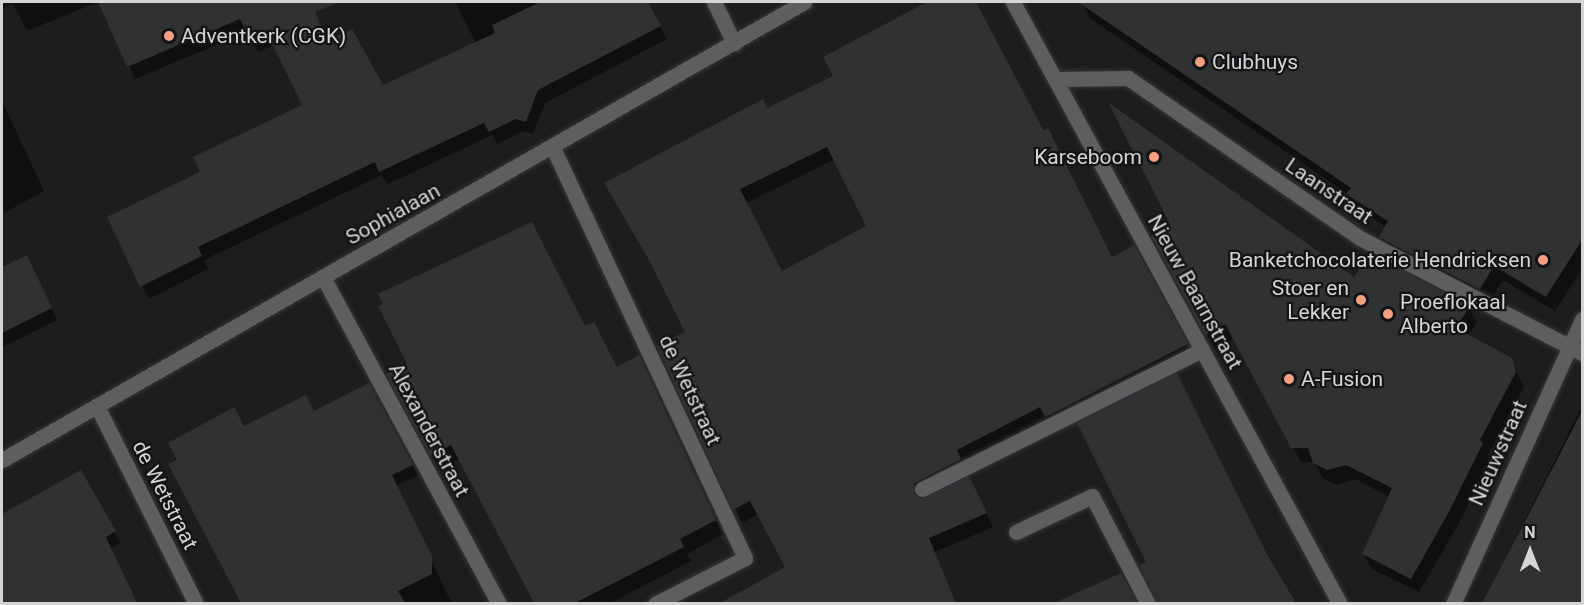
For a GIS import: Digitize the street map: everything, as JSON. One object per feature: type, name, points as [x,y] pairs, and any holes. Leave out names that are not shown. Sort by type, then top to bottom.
[{"type":"street","points":[[714,2],[734,43]]},
{"type":"street","name":"Sophialaan","points":[[2,460],[553,148],[804,2]]},
{"type":"street","name":"Nieuw Baarnstraat","points":[[1013,2],[1340,603]]},
{"type":"street","name":"Laanstraat","points":[[1055,79],[1128,78],[1360,238],[1575,351]]},
{"type":"street","name":"de Wetstraat","points":[[553,148],[745,558],[655,603]]},
{"type":"street","name":"Alexanderstraat","points":[[323,277],[499,603]]},
{"type":"street","name":"Nieuwstraat","points":[[1453,603],[1575,351],[1582,320]]},
{"type":"street","points":[[922,489],[1202,350]]},
{"type":"street","name":"de Wetstraat","points":[[97,406],[196,603]]},
{"type":"street","points":[[1016,532],[1092,496],[1148,603]]},
{"type":"building","points":[[98,2],[340,2],[315,12],[327,41],[352,29],[383,85],[495,33],[492,25],[540,2],[648,2],[661,26],[538,90],[526,122],[516,119],[489,132],[484,123],[379,172],[375,162],[198,247],[202,256],[140,287],[107,217],[200,172],[193,157],[302,105],[267,33],[250,40],[240,19],[127,67]]},
{"type":"building","points":[[927,2],[976,2],[1044,131],[1048,128],[1112,257],[1134,245],[1188,344],[1045,417],[1040,407],[957,450],[961,459],[914,483],[914,494],[922,499],[969,476],[987,513],[929,538],[956,603],[720,603],[785,567],[750,501],[733,510],[657,346],[685,332],[649,260],[604,183],[763,99],[767,108],[833,76],[823,57]],"holes":[[[827,147],[866,226],[782,271],[740,189]]]},
{"type":"building","points":[[1078,2],[1582,2],[1582,240],[1546,297],[1494,266],[1480,289],[1379,237],[1388,221],[1346,194],[1351,188]]},
{"type":"building","points":[[1108,102],[1354,277],[1369,253],[1470,306],[1456,328],[1512,358],[1516,372],[1480,440],[1483,443],[1450,510],[1411,579],[1362,554],[1392,488],[1346,465],[1327,470],[1313,463],[1308,448],[1291,448],[1225,324],[1205,335],[1151,236],[1171,226]]},
{"type":"building","points":[[532,222],[585,326],[594,322],[617,367],[639,355],[716,520],[680,539],[684,547],[575,603],[534,603],[451,445],[430,456],[386,374],[407,364],[378,306],[383,304],[378,294]]},
{"type":"building","points":[[27,255],[52,308],[2,333],[2,267]]},
{"type":"building","points":[[1177,373],[1268,556],[1296,603],[1158,603],[1139,565],[1146,562],[1077,423]]},
{"type":"building","points":[[369,383],[413,465],[392,475],[432,556],[432,574],[398,591],[405,603],[241,603],[168,464],[177,460],[168,443],[234,407],[244,426],[306,395],[314,411]]},
{"type":"building","points":[[1582,411],[1582,603],[1482,603],[1532,508]]},
{"type":"building","points":[[81,470],[116,531],[106,537],[137,603],[2,603],[2,514]]},
{"type":"building","points":[[1121,573],[1137,603],[1054,603]]},
{"type":"place","name":"Adventkerk (CGK)","points":[[169,36]]},
{"type":"place","name":"Clubhuys","points":[[1200,62]]},
{"type":"place","name":"Karseboom","points":[[1154,157]]},
{"type":"place","name":"Banketchocolaterie Hendricksen","points":[[1543,260]]},
{"type":"place","name":"Stoer en Lekker","points":[[1361,300]]},
{"type":"place","name":"Proeflokaal Alberto","points":[[1388,314]]},
{"type":"place","name":"A-Fusion","points":[[1289,379]]}]
